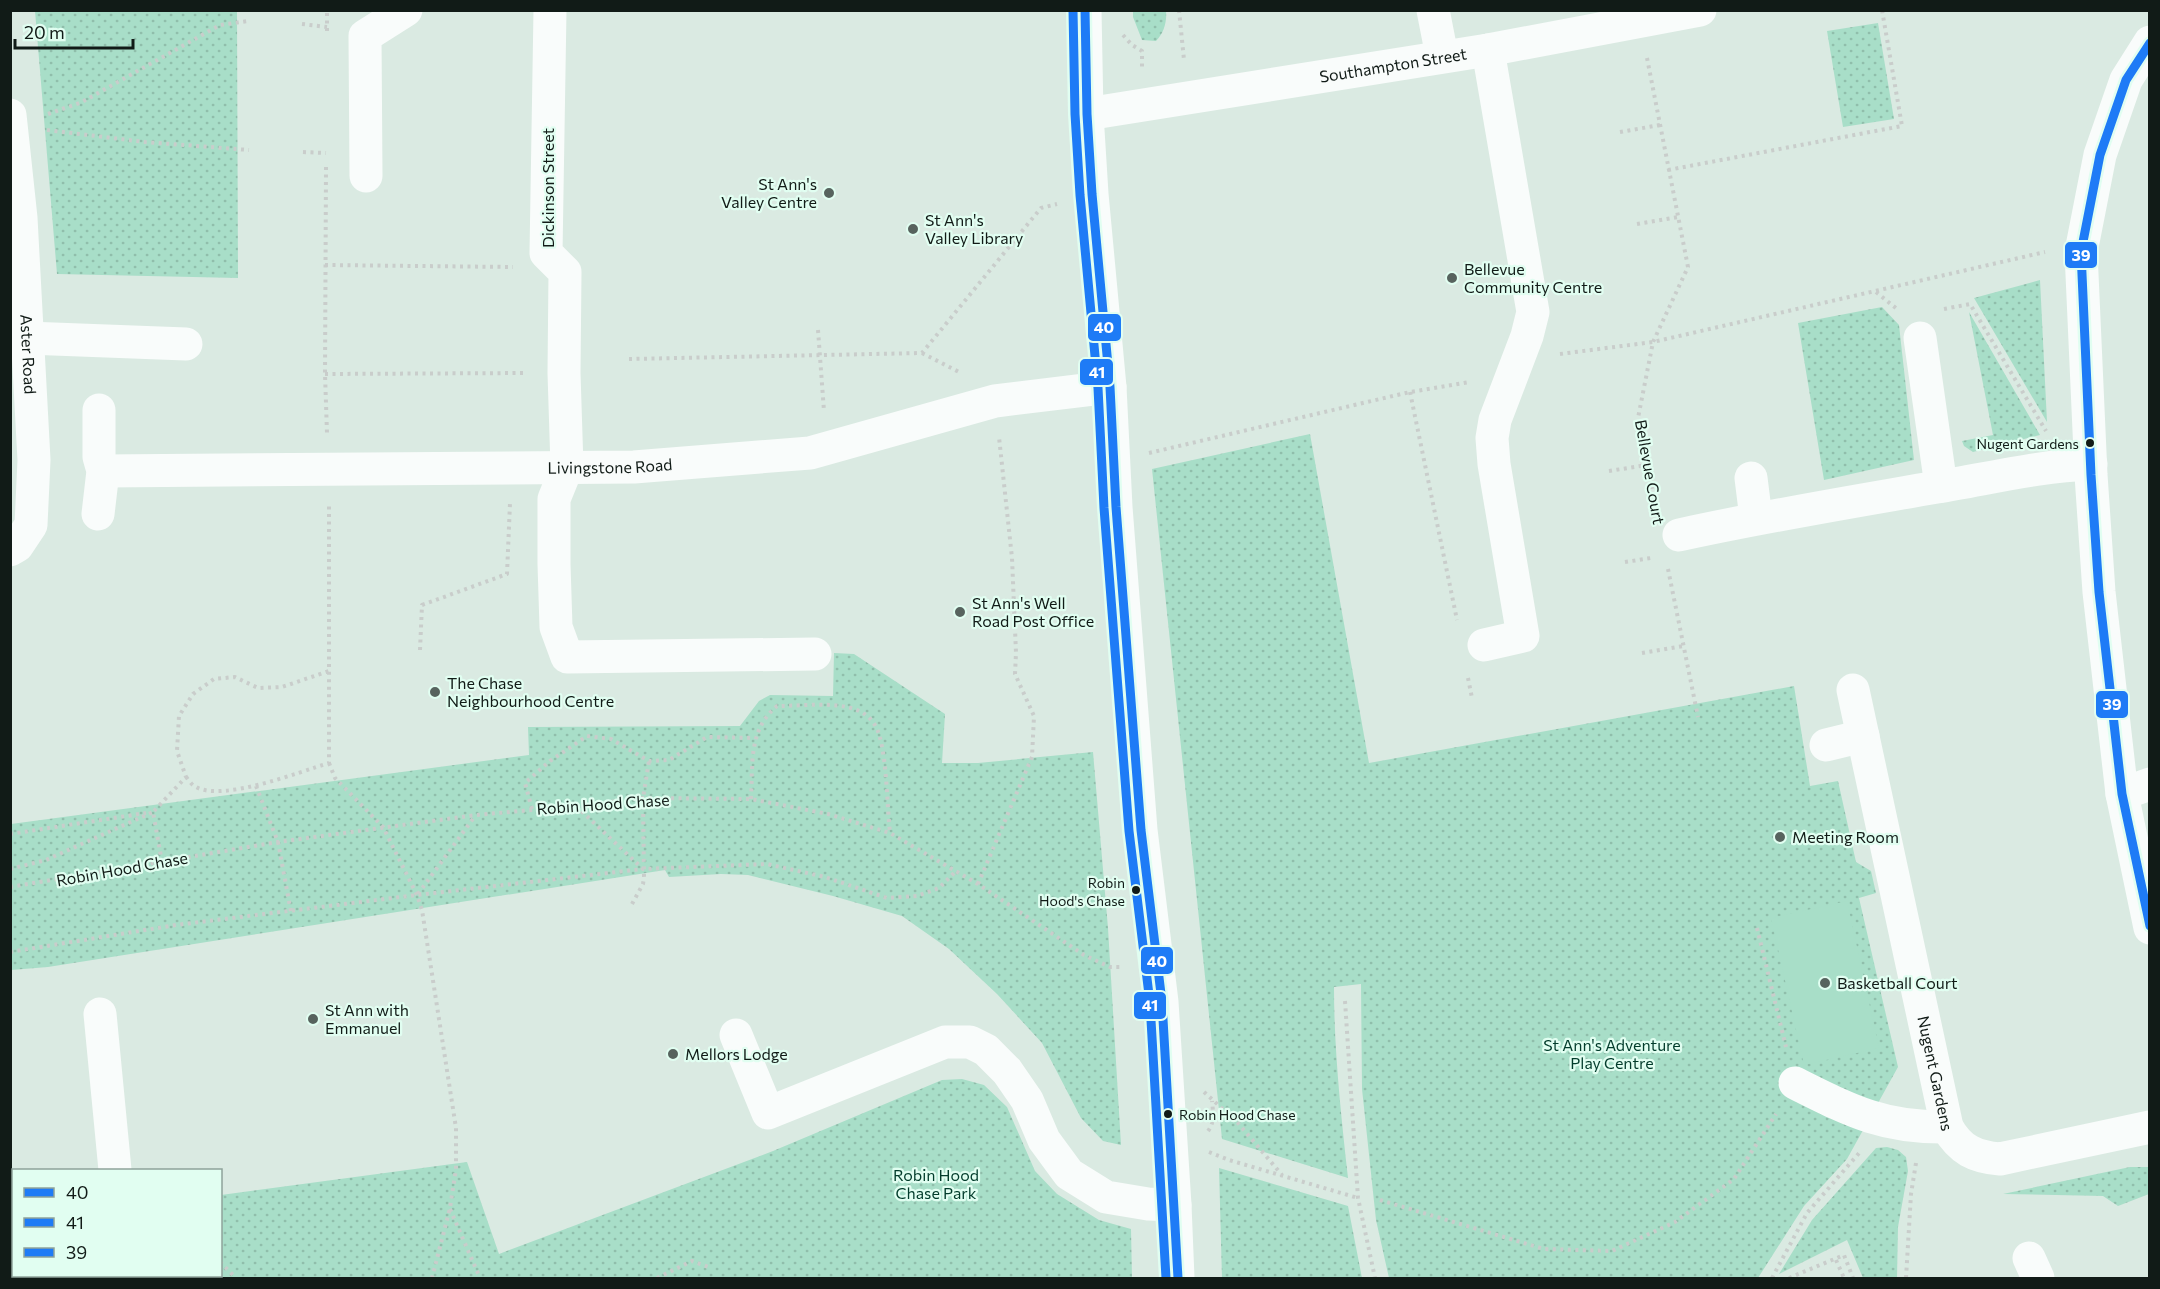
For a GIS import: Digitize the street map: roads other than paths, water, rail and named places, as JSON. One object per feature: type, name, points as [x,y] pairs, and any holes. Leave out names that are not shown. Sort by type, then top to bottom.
[{"type":"street","points":[[366,176],[365,36],[406,10]]},
{"type":"street","name":"Dickinson Street","points":[[549,10],[546,253],[565,272],[564,373],[567,467]]},
{"type":"street","points":[[1085,10],[1087,114],[1092,194],[1110,387],[1126,645],[1141,830],[1161,1002],[1178,1278]]},
{"type":"street","points":[[1434,10],[1442,56]]},
{"type":"street","name":"Southampton Street","points":[[1087,114],[1488,50],[1700,10]]},
{"type":"street","points":[[2150,42],[2126,80],[2103,145],[2081,252],[2079,465],[2099,592],[2136,789],[2150,928]]},
{"type":"street","points":[[1471,637],[1523,636],[1494,464],[1492,438],[1533,312],[1488,50]]},
{"type":"street","name":"Aster Road","points":[[10,550],[17,546],[31,525],[34,460],[21,218],[11,123]]},
{"type":"street","points":[[1913,327],[1941,486]]},
{"type":"street","points":[[27,338],[186,344]]},
{"type":"street","name":"Livingstone Road","points":[[103,471],[634,467],[810,453],[995,401],[1110,387]]},
{"type":"street","points":[[98,514],[103,471],[99,457],[99,410]]},
{"type":"street","points":[[1679,535],[1756,518],[2079,465]]},
{"type":"street","points":[[567,467],[554,499],[556,627],[567,657],[815,654]]},
{"type":"street","points":[[1751,478],[1756,518]]},
{"type":"street","name":"Nugent Gardens","points":[[1852,690],[1863,736],[1935,1127],[1981,1158],[2000,1159],[2150,1127]]},
{"type":"street","points":[[1826,745],[1863,736]]},
{"type":"street","points":[[100,1014],[115,1169]]},
{"type":"street","points":[[736,1035],[768,1113],[945,1042],[970,1042],[986,1050],[1007,1071],[1027,1100],[1044,1140],[1070,1174],[1106,1197],[1148,1204],[1175,1205]]},
{"type":"street","points":[[1795,1083],[1846,1108],[1886,1122],[1935,1127]]},
{"type":"place","name":"St Ann's Valley Centre","points":[[829,193]]},
{"type":"place","name":"St Ann's Valley Library","points":[[913,229]]},
{"type":"place","name":"Bellevue Community Centre","points":[[1452,278]]},
{"type":"place","name":"Nugent Gardens","points":[[2090,443]]},
{"type":"place","name":"St Ann's Well Road Post Office","points":[[960,612]]},
{"type":"place","name":"The Chase Neighbourhood Centre","points":[[435,692]]},
{"type":"place","name":"Meeting Room","points":[[1780,837]]},
{"type":"place","name":"Robin Hood's Chase","points":[[1136,890]]},
{"type":"place","name":"Basketball Court","points":[[1825,983]]},
{"type":"place","name":"St Ann with Emmanuel","points":[[313,1019]]},
{"type":"place","name":"Mellors Lodge","points":[[673,1054]]},
{"type":"place","name":"Robin Hood Chase","points":[[1168,1114]]},
{"type":"park label","name":"St Ann's Adventure Play Centre","points":[[1612,1054]]},
{"type":"park label","name":"Robin Hood Chase Park","points":[[936,1184]]}]
